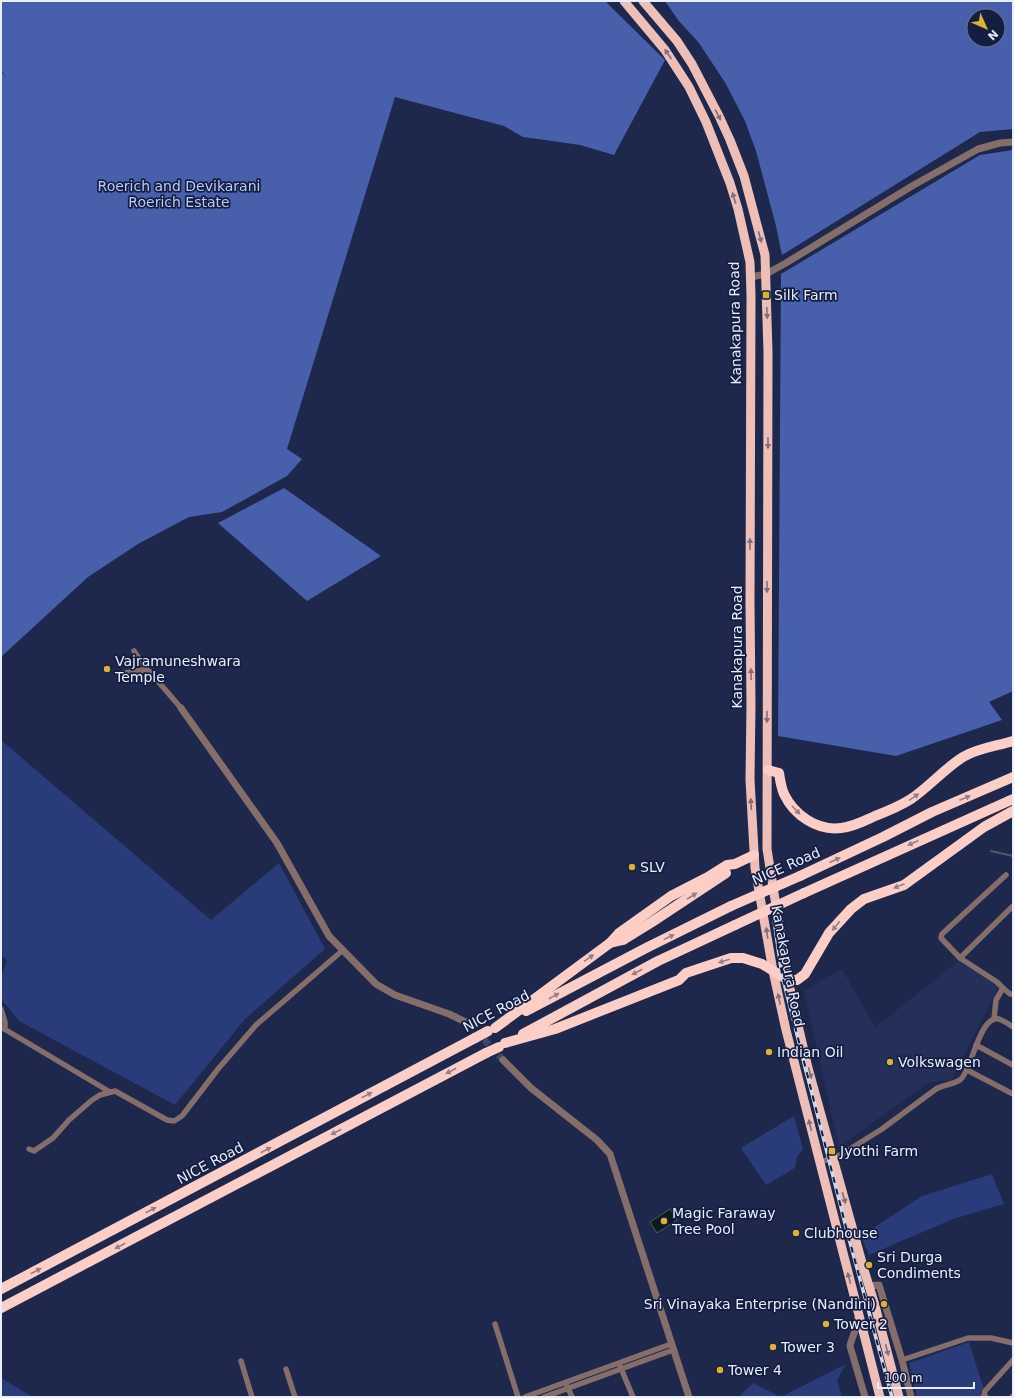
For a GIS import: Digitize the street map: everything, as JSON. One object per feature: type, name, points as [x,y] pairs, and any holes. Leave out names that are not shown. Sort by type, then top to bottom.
[{"type":"highway","name":"Kanakapura Road","points":[[624,1],[665,50],[689,87],[706,122],[722,162],[738,209],[750,262],[750,780],[754,855],[773,971],[786,1030],[819,1163],[836,1222],[857,1313],[880,1397]]},
{"type":"highway","name":"Kanakapura Road","points":[[643,1],[677,41],[692,64],[730,140],[744,176],[765,255],[768,352],[767,849],[788,980],[808,1068],[834,1157],[899,1397]]},
{"type":"highway","points":[[751,692],[767,690]]},
{"type":"highway","points":[[768,770],[779,773],[784,793],[790,804],[805,819],[813,823],[840,828],[853,825],[910,800],[947,768],[965,756],[1013,741]]},
{"type":"highway","name":"NICE Road","points":[[1,1288],[596,974],[731,906],[800,876],[932,812],[1013,777]]},
{"type":"highway","points":[[1,1308],[486,1054],[658,961],[804,893],[1013,799]]},
{"type":"highway","points":[[502,1045],[555,1029],[599,1010],[612,1007],[679,980],[686,973],[731,958],[743,958],[762,964],[788,980],[797,980],[805,974],[830,933],[845,915],[864,899],[904,885],[984,827],[1013,811]]},
{"type":"highway","points":[[492,1030],[610,943],[619,933],[671,896],[708,877],[727,865],[735,864],[754,855]]},
{"type":"street","points":[[647,1],[657,16]]},
{"type":"street","points":[[751,277],[766,274],[792,260],[912,186],[978,149],[1000,143],[1013,142]]},
{"type":"street","points":[[134,651],[181,708],[277,843],[329,936],[376,984],[395,995],[449,1014],[470,1024]]},
{"type":"street","points":[[119,674],[143,670],[150,672]]},
{"type":"street","points":[[1006,876],[942,934],[941,938],[960,958],[988,976],[1010,994],[1013,994]]},
{"type":"street","points":[[960,958],[1013,906]]},
{"type":"street","points":[[29,1149],[34,1151],[53,1138],[69,1120],[92,1100],[100,1095],[114,1091],[167,1120],[174,1122],[182,1116],[218,1069],[256,1025],[343,950]]},
{"type":"street","points":[[994,1020],[996,1000],[1002,988]]},
{"type":"street","points":[[1,1009],[5,1022],[3,1028],[110,1092]]},
{"type":"street","points":[[819,1163],[842,1154],[882,1129],[936,1089],[961,1080],[967,1070],[978,1039],[988,1023],[999,1019],[1013,1027]]},
{"type":"street","points":[[976,1046],[1013,1065]]},
{"type":"street","points":[[503,1060],[531,1088],[597,1140],[610,1154],[689,1397]]},
{"type":"street","points":[[967,1070],[1013,1094]]},
{"type":"street","points":[[869,1286],[879,1285],[902,1360],[911,1397]]},
{"type":"street","name":"Kanakapura Road","points":[[857,1313],[856,1327],[850,1346],[865,1397]]},
{"type":"street","points":[[495,1324],[518,1397]]},
{"type":"street","points":[[902,1360],[968,1338],[991,1338],[1013,1343]]},
{"type":"street","points":[[525,1397],[619,1363],[672,1347]]},
{"type":"street","points":[[544,1397],[621,1369],[672,1347]]},
{"type":"street","points":[[986,1397],[984,1395],[986,1391],[1013,1360]]},
{"type":"street","points":[[241,1361],[252,1397]]},
{"type":"street","points":[[619,1363],[633,1397]]},
{"type":"street","points":[[286,1369],[295,1397]]},
{"type":"street","points":[[566,1382],[572,1397]]},
{"type":"shaded area","points":[[1,740],[211,920],[279,863],[325,949],[245,1019],[175,1105],[19,1021],[1,999],[1,977],[7,960],[1,955]]},
{"type":"shaded area","name":"Volkswagen","points":[[959,961],[999,986],[952,1079],[928,1083],[839,1147],[804,991],[842,969],[875,1027]]},
{"type":"shaded area","points":[[794,1116],[803,1149],[797,1157],[795,1168],[766,1185],[741,1148]]},
{"type":"shaded area","points":[[992,1174],[1004,1204],[953,1219],[869,1255],[861,1236],[922,1196]]},
{"type":"shaded area","name":"Magic Faraway Tree Pool","points":[[670,1209],[677,1220],[657,1233],[650,1222]]},
{"type":"shaded area","points":[[969,1342],[984,1390],[980,1392],[983,1397],[917,1397],[909,1363]]},
{"type":"shaded area","points":[[846,1364],[837,1380],[842,1397],[781,1397]]},
{"type":"shaded area","points":[[1,1378],[33,1397],[1,1397]]},
{"type":"shaded area","points":[[753,1383],[781,1397],[738,1397]]},
{"type":"green space","name":"Roerich and Devikarani Roerich Estate","points":[[1,1],[605,1],[665,60],[614,155],[580,145],[523,137],[504,126],[395,97],[287,449],[302,459],[287,476],[222,512],[189,517],[138,544],[88,577],[1,657],[1,71],[6,78],[1,69]]},
{"type":"green space","points":[[665,1],[1013,1],[1013,129],[980,132],[782,255],[776,226],[756,151],[745,121],[726,84],[699,43],[678,20]]},
{"type":"green space","points":[[1013,150],[1013,691],[989,702],[1002,720],[896,756],[778,736],[781,274],[980,155]]},
{"type":"green space","points":[[284,488],[381,556],[307,601],[218,523]]},
{"type":"waterway","points":[[991,851],[1013,856]]},
{"type":"tunnel","points":[[470,1024],[503,1060]]},
{"type":"railway","points":[[774,920],[782,975],[848,1235],[892,1397]]},
{"type":"place","name":"Silk Farm","points":[[766,295]]},
{"type":"place","name":"Vajramuneshwara Temple","points":[[107,669]]},
{"type":"place","name":"SLV","points":[[632,867]]},
{"type":"place","name":"Indian Oil","points":[[769,1052]]},
{"type":"place","name":"Volkswagen","points":[[890,1062]]},
{"type":"place","name":"Jyothi Farm","points":[[832,1151]]},
{"type":"place","name":"Magic Faraway Tree Pool","points":[[664,1221]]},
{"type":"place","name":"Clubhouse","points":[[796,1233]]},
{"type":"place","name":"Sri Durga Condiments","points":[[869,1265]]},
{"type":"place","name":"Sri Vinayaka Enterprise (Nandini)","points":[[884,1304]]},
{"type":"place","name":"Tower 2","points":[[826,1324]]},
{"type":"place","name":"Tower 3","points":[[773,1347]]},
{"type":"place","name":"Tower 4","points":[[720,1370]]}]
